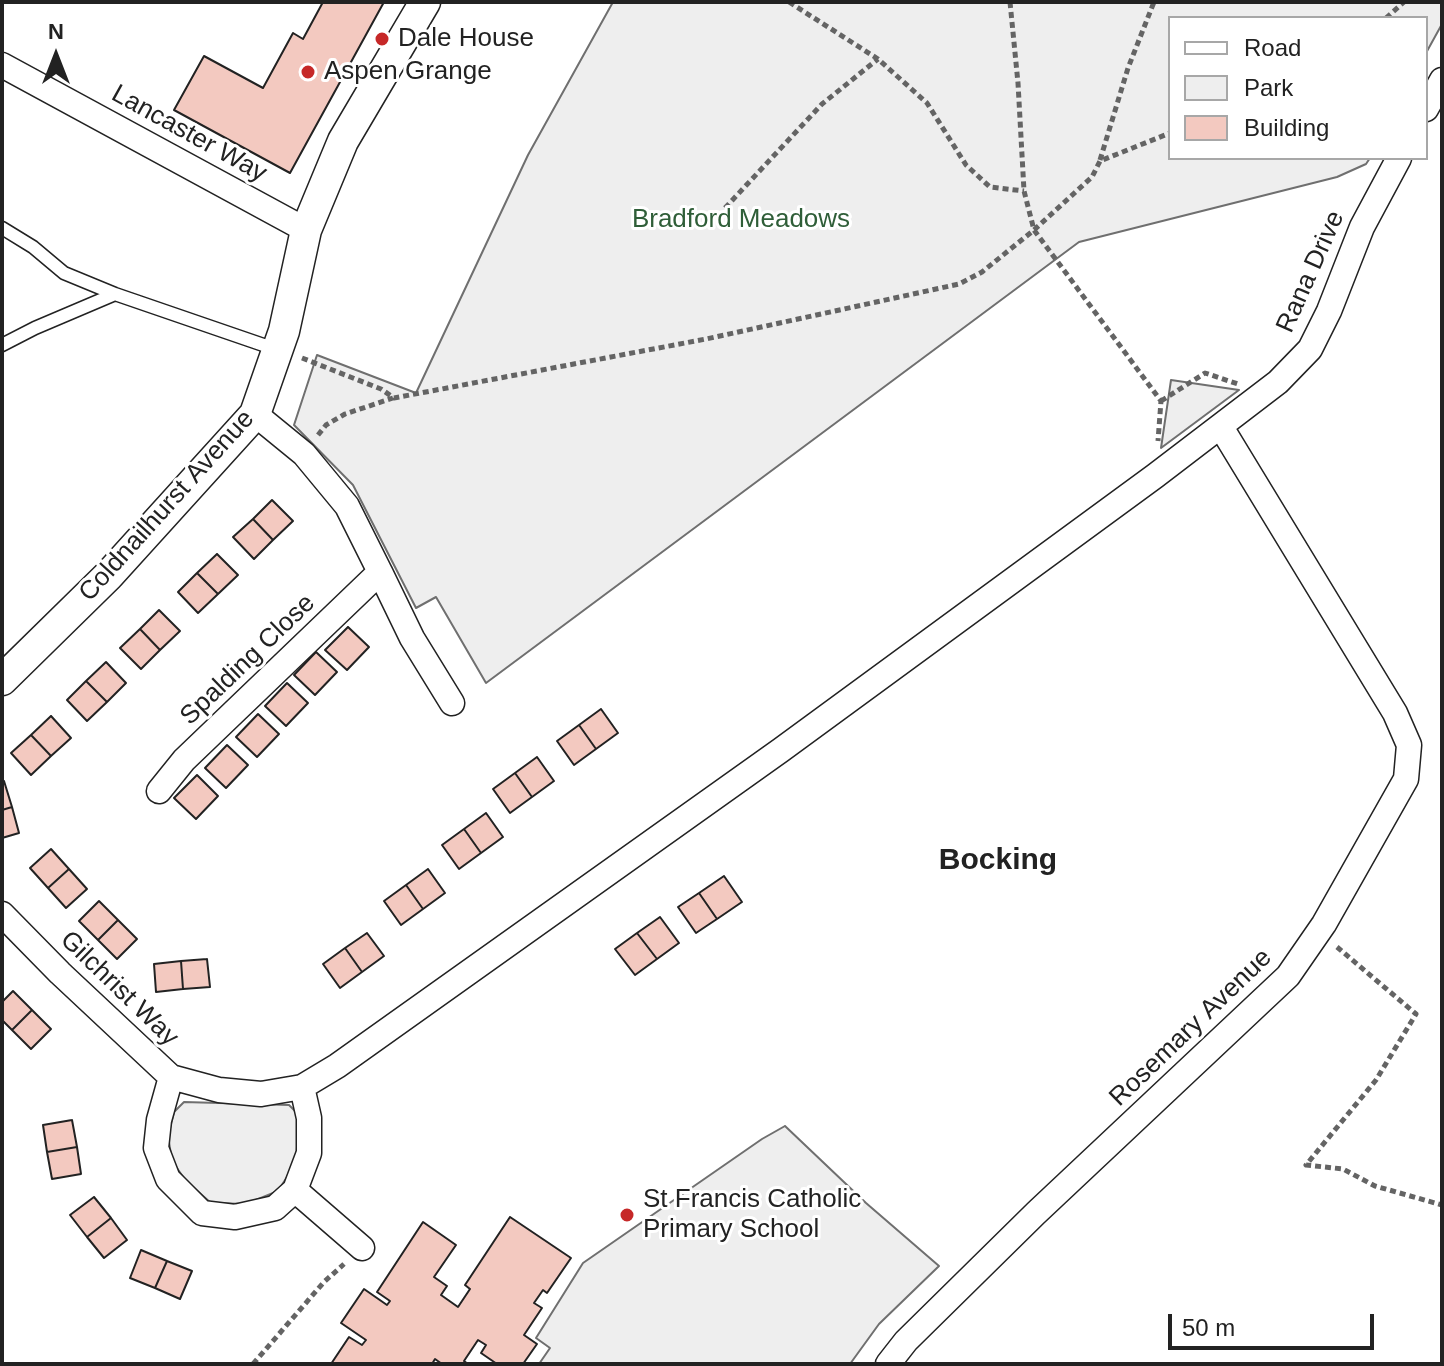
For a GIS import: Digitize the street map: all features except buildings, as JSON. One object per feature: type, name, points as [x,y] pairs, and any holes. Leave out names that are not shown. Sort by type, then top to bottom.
[{"type":"street","name":"Coldnailhurst Avenue","points":[[2,680],[109,575],[255,414],[278,350],[306,230],[343,141],[425,2]]},
{"type":"street","name":"Lancaster Way","points":[[2,65],[306,230]]},
{"type":"street","points":[[1428,105],[1442,80]]},
{"type":"street","name":"Rana Drive","points":[[302,1087],[362,1049],[756,768],[1264,393],[1310,349],[1329,311],[1362,227],[1398,160]]},
{"type":"street","points":[[255,414],[304,454],[347,506],[412,638],[452,703]]},
{"type":"street","name":"Rosemary Avenue","points":[[888,1364],[906,1341],[1036,1213],[1288,976],[1324,924],[1406,779],[1409,745],[1395,713],[1221,427]]},
{"type":"street","name":"Spalding Close","points":[[159,791],[184,760],[380,572]]},
{"type":"street","name":"Gilchrist Way","points":[[2,914],[171,1077],[219,1090],[261,1094],[302,1087]]},
{"type":"street","points":[[171,1077],[159,1120],[156,1148],[168,1179],[202,1213],[235,1217],[275,1208],[295,1190],[309,1153],[309,1118],[302,1087]]},
{"type":"street","points":[[295,1190],[362,1248]]},
{"type":"lane","points":[[2,228],[33,247],[64,273],[115,294],[278,350]]},
{"type":"lane","points":[[2,345],[115,294]]},
{"type":"path","points":[[789,2],[878,59],[927,103],[966,165],[990,187],[1024,191]]},
{"type":"path","points":[[1010,2],[1024,191],[1034,230],[1161,401],[1205,373],[1264,393]]},
{"type":"path","points":[[304,454],[326,425],[345,414],[394,398],[706,339],[959,284],[982,272],[1092,177],[1100,161],[1128,68],[1154,2]]},
{"type":"path","points":[[1388,16],[1404,2]]},
{"type":"path","points":[[725,208],[822,104],[878,59]]},
{"type":"path","points":[[1100,161],[1168,134]]},
{"type":"path","points":[[278,350],[381,389],[394,398]]},
{"type":"path","points":[[1324,924],[1339,951],[1416,1014],[1376,1080],[1306,1165],[1343,1169],[1375,1186],[1442,1205]]},
{"type":"path","points":[[253,1364],[324,1282],[362,1248]]},
{"type":"green space","name":"Bradford Meadows","points":[[613,2],[1442,2],[1442,24],[1428,49],[1428,16],[1168,16],[1168,160],[1369,160],[1366,164],[1337,177],[1079,242],[486,683],[436,597],[416,608],[353,485],[294,425],[317,355],[416,393],[528,155]]},
{"type":"green space","points":[[1171,380],[1239,390],[1161,448]]},
{"type":"green space","points":[[184,1102],[289,1105],[299,1115],[296,1163],[278,1191],[246,1204],[211,1203],[186,1181],[172,1161],[168,1136],[174,1112]]},
{"type":"green space","points":[[785,1126],[866,1203],[939,1266],[879,1324],[850,1364],[539,1364],[550,1348],[536,1338],[583,1263]]},
{"type":"place","name":"Dale House","points":[[382,39]]},
{"type":"place","name":"Aspen Grange","points":[[308,72]]},
{"type":"place","name":"St Francis Catholic Primary School","points":[[627,1215]]},
{"type":"district","name":"Bocking","points":[[998,861]]}]
